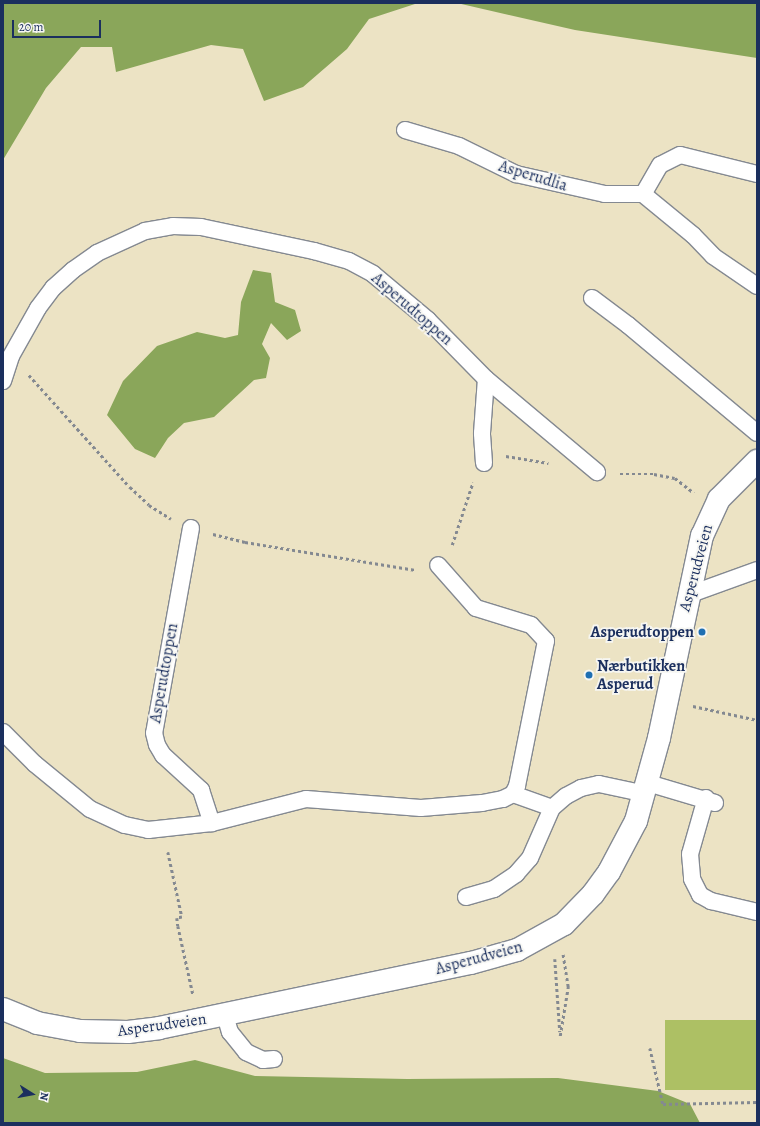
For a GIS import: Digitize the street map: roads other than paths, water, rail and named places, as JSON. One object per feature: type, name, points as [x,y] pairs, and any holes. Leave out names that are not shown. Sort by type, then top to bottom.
[{"type":"street","name":"Asperudveien","points":[[3,1009],[49,1027],[104,1032],[159,1028],[472,963],[516,950],[534,942],[564,924],[593,894],[621,852],[647,788],[702,536],[714,509],[728,488],[757,461]]},
{"type":"lane","name":"Asperudlia","points":[[405,130],[459,146],[516,174],[605,194],[643,194]]},
{"type":"lane","points":[[757,174],[680,155],[660,165],[643,194],[692,235],[713,256],[757,286]]},
{"type":"lane","name":"Asperudtoppen","points":[[3,381],[11,356],[38,308],[53,288],[97,253],[145,231],[173,226],[202,227],[314,251],[350,261],[373,274],[428,320],[486,379],[597,472]]},
{"type":"lane","points":[[592,298],[693,378],[757,433]]},
{"type":"lane","points":[[484,462],[482,433],[486,379]]},
{"type":"lane","name":"Asperudtoppen","points":[[191,528],[154,733],[156,745],[163,755],[201,790],[212,823]]},
{"type":"lane","points":[[438,565],[453,584],[476,608],[531,625],[546,641],[535,701],[514,794]]},
{"type":"lane","points":[[688,595],[757,570]]},
{"type":"lane","points":[[3,732],[35,764],[90,809],[125,825],[148,830],[212,823],[306,799],[421,808],[482,803],[514,794],[552,808]]},
{"type":"lane","points":[[466,896],[494,889],[516,874],[530,858],[552,808],[566,796],[581,788],[599,784],[647,788],[711,801],[690,854],[692,880],[700,895],[711,901],[757,912]]},
{"type":"lane","points":[[225,1015],[230,1032],[246,1052],[263,1060],[274,1059]]},
{"type":"place","name":"Asperudtoppen","points":[[702,632]]},
{"type":"place","name":"Nærbutikken Asperud","points":[[589,675]]}]
